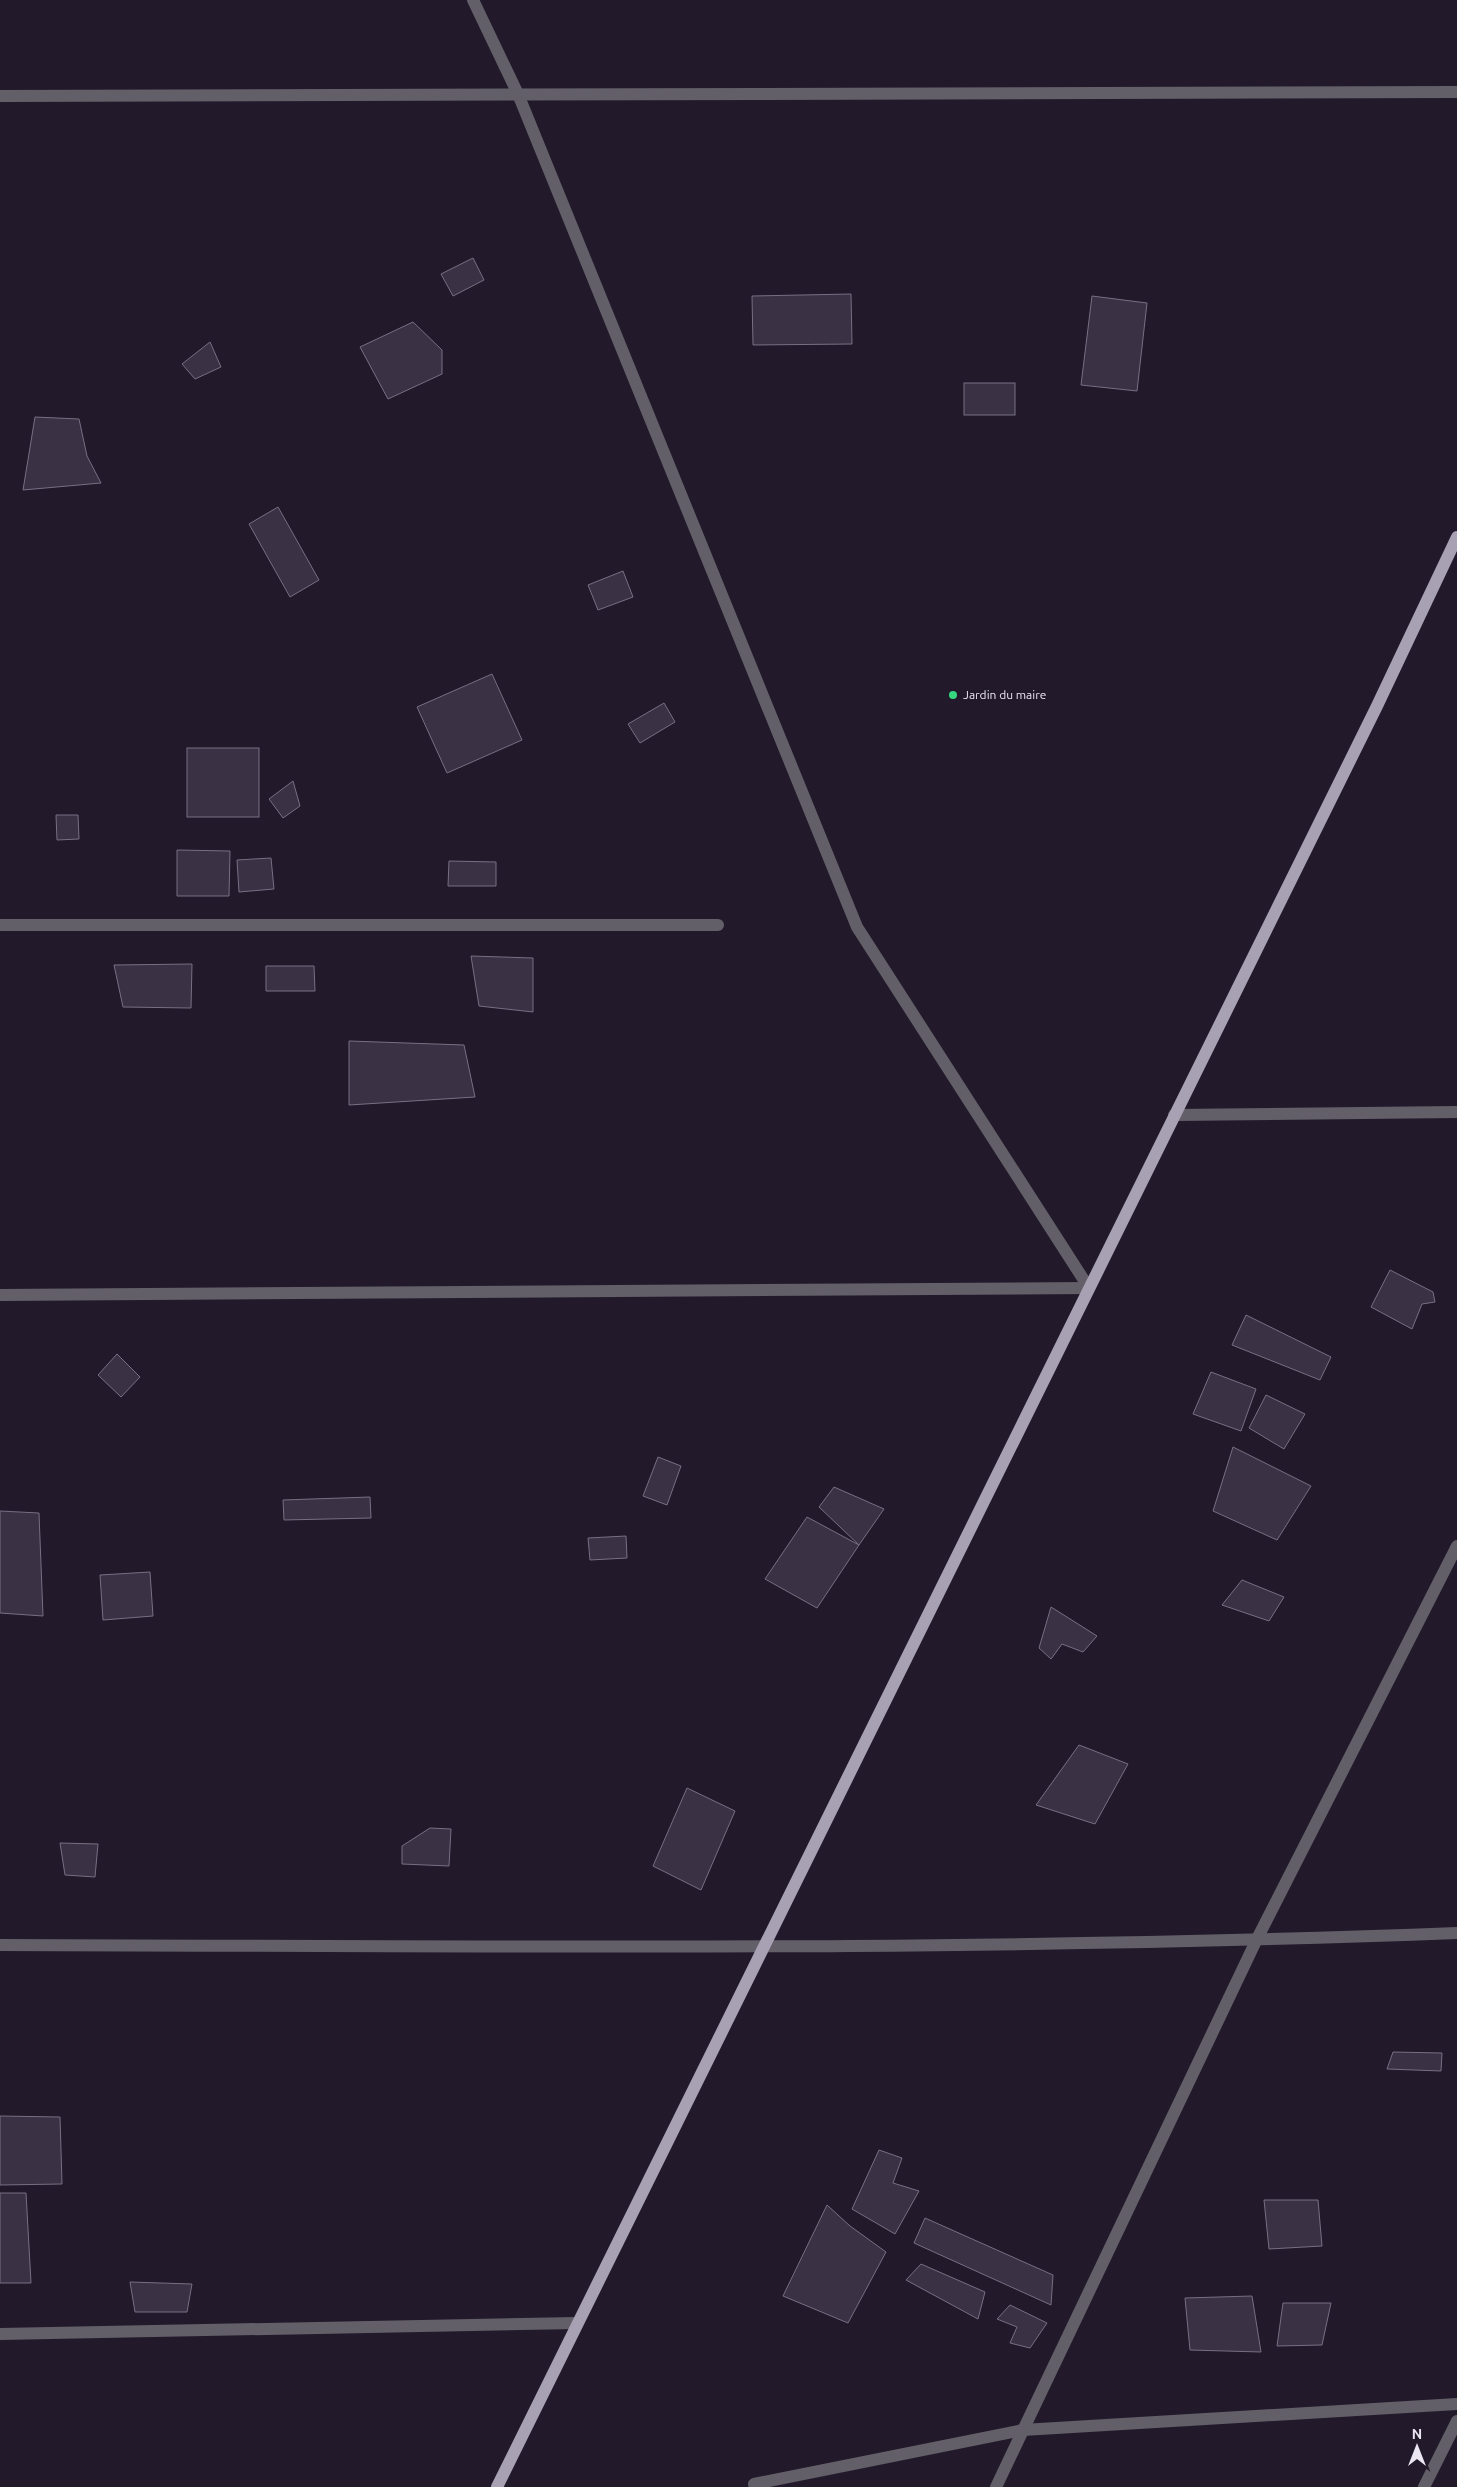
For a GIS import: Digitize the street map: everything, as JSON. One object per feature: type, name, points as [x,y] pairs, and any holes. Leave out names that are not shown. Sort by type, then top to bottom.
[{"type":"main road","points":[[497,2487],[1377,706],[1457,537]]},
{"type":"street","points":[[473,0],[518,94],[857,927],[1089,1288]]},
{"type":"street","points":[[0,96],[1457,92]]},
{"type":"street","points":[[0,925],[718,925]]},
{"type":"street","points":[[1174,1115],[1457,1112]]},
{"type":"street","points":[[0,1295],[1089,1288]]},
{"type":"street","points":[[996,2487],[1256,1941],[1457,1546]]},
{"type":"street","points":[[0,1945],[763,1947],[1256,1941],[1457,1934]]},
{"type":"street","points":[[0,2334],[577,2323]]},
{"type":"street","points":[[754,2484],[1023,2430],[1457,2404]]},
{"type":"street","points":[[1424,2487],[1457,2421]]},
{"type":"building","points":[[473,258],[484,280],[453,296],[441,274]]},
{"type":"building","points":[[851,294],[852,344],[753,345],[752,296]]},
{"type":"building","points":[[1092,296],[1147,303],[1137,391],[1081,385]]},
{"type":"building","points":[[413,322],[442,350],[442,374],[388,399],[360,347]]},
{"type":"building","points":[[210,342],[221,367],[195,379],[182,364]]},
{"type":"building","points":[[964,383],[1015,383],[1015,415],[964,415]]},
{"type":"building","points":[[35,417],[79,419],[87,456],[101,483],[23,490]]},
{"type":"building","points":[[278,507],[319,580],[290,597],[249,524]]},
{"type":"building","points":[[623,571],[633,597],[598,610],[588,585]]},
{"type":"building","points":[[492,674],[522,740],[447,773],[417,707]]},
{"type":"building","points":[[664,703],[675,722],[640,743],[628,724]]},
{"type":"building","points":[[187,748],[259,748],[259,817],[187,817]]},
{"type":"building","points":[[293,781],[300,806],[283,818],[269,799]]},
{"type":"building","points":[[56,815],[78,815],[79,839],[57,840]]},
{"type":"building","points":[[177,850],[230,851],[229,896],[177,896]]},
{"type":"building","points":[[271,858],[274,889],[239,892],[237,860]]},
{"type":"building","points":[[449,861],[496,862],[496,886],[448,886]]},
{"type":"building","points":[[471,956],[533,958],[533,1012],[479,1006]]},
{"type":"building","points":[[192,964],[191,1008],[123,1007],[114,965]]},
{"type":"building","points":[[266,966],[314,966],[315,991],[266,991]]},
{"type":"building","points":[[349,1041],[464,1045],[475,1097],[349,1105]]},
{"type":"building","points":[[1390,1270],[1433,1292],[1435,1302],[1422,1304],[1412,1329],[1371,1307]]},
{"type":"building","points":[[1246,1315],[1331,1357],[1320,1380],[1232,1345]]},
{"type":"building","points":[[117,1354],[140,1377],[121,1397],[98,1375]]},
{"type":"building","points":[[1211,1372],[1256,1389],[1241,1431],[1193,1414]]},
{"type":"building","points":[[1266,1395],[1305,1414],[1284,1449],[1249,1428]]},
{"type":"building","points":[[1233,1447],[1311,1486],[1277,1540],[1213,1511]]},
{"type":"building","points":[[658,1457],[681,1466],[667,1505],[643,1496]]},
{"type":"building","points":[[834,1487],[884,1509],[859,1545],[819,1507]]},
{"type":"building","points":[[370,1497],[371,1518],[284,1520],[283,1500]]},
{"type":"building","points":[[0,1511],[39,1513],[43,1616],[0,1613]]},
{"type":"building","points":[[807,1517],[859,1545],[817,1608],[765,1579]]},
{"type":"building","points":[[626,1536],[627,1558],[590,1560],[588,1538]]},
{"type":"building","points":[[150,1572],[153,1616],[103,1620],[100,1575]]},
{"type":"building","points":[[1242,1580],[1284,1597],[1269,1621],[1222,1605]]},
{"type":"building","points":[[1051,1607],[1097,1636],[1083,1652],[1062,1644],[1051,1659],[1039,1648]]},
{"type":"building","points":[[1079,1745],[1128,1764],[1095,1824],[1036,1805]]},
{"type":"building","points":[[687,1788],[735,1811],[701,1890],[653,1866]]},
{"type":"building","points":[[430,1828],[451,1829],[449,1866],[402,1864],[402,1846]]},
{"type":"building","points":[[60,1843],[98,1844],[95,1877],[65,1875]]},
{"type":"building","points":[[1393,2052],[1442,2053],[1441,2071],[1387,2069]]},
{"type":"building","points":[[0,2116],[60,2117],[62,2184],[0,2185]]},
{"type":"building","points":[[879,2150],[902,2158],[893,2183],[919,2191],[895,2234],[852,2209]]},
{"type":"building","points":[[0,2193],[26,2193],[31,2283],[0,2283]]},
{"type":"building","points":[[1264,2200],[1318,2200],[1322,2246],[1269,2249]]},
{"type":"building","points":[[827,2205],[850,2226],[886,2252],[848,2323],[783,2296]]},
{"type":"building","points":[[925,2218],[1053,2275],[1051,2305],[914,2243]]},
{"type":"building","points":[[921,2264],[985,2292],[978,2319],[906,2280]]},
{"type":"building","points":[[130,2282],[192,2284],[187,2312],[135,2312]]},
{"type":"building","points":[[1252,2296],[1261,2352],[1190,2350],[1185,2298]]},
{"type":"building","points":[[1283,2303],[1331,2303],[1322,2345],[1277,2346]]},
{"type":"building","points":[[1010,2305],[1047,2323],[1030,2348],[1010,2343],[1017,2327],[997,2319]]},
{"type":"place","name":"Jardin du maire","points":[[953,695]]}]
